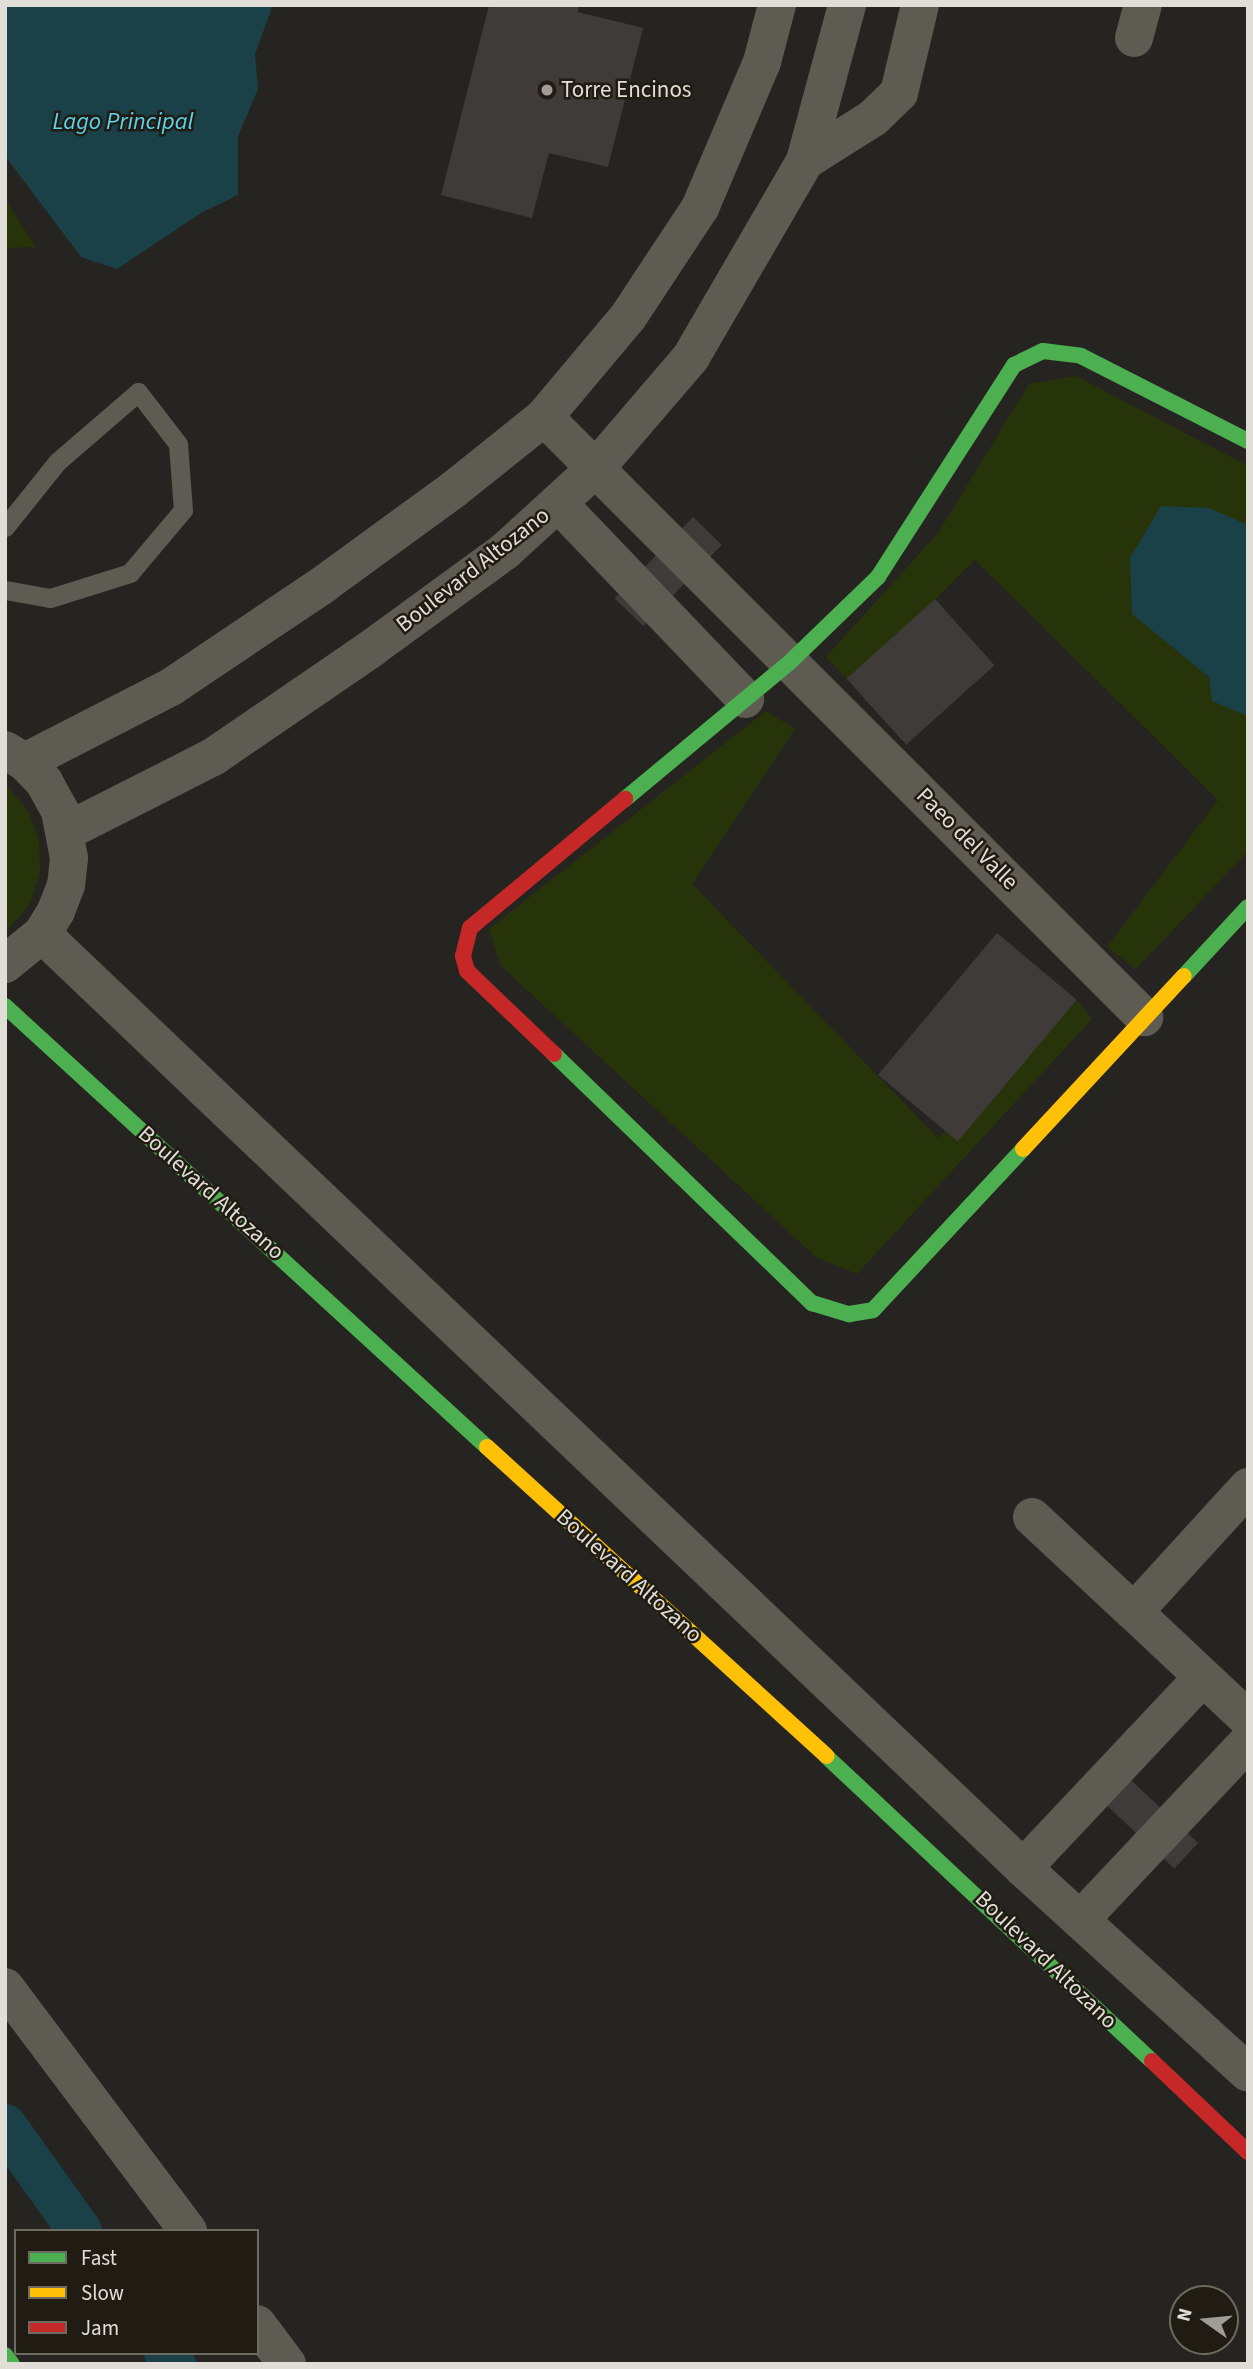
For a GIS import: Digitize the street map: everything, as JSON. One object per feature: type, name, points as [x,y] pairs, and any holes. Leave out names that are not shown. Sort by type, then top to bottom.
[{"type":"main road","points":[[1248,440],[1081,356],[1043,351],[1014,365],[878,577],[790,662],[470,928],[463,956],[467,971],[813,1303],[849,1314],[873,1310],[1248,907]]},
{"type":"main road","name":"Boulevard Altozano","points":[[5,1006],[971,1888],[1248,2152]]},
{"type":"main road","points":[[5,2355],[12,2364]]},
{"type":"street","points":[[5,964],[42,934],[56,911],[66,885],[69,858],[66,831],[44,782],[15,756],[171,687],[335,576],[453,490],[544,417],[628,317],[699,208],[762,62],[777,5]]},
{"type":"street","name":"Boulevard Altozano","points":[[66,831],[213,757],[372,648],[494,559],[596,468],[691,357],[805,161],[847,5]]},
{"type":"street","points":[[805,161],[873,118],[899,93],[920,5]]},
{"type":"street","name":"Paeo del Valle","points":[[544,417],[1144,1017]]},
{"type":"street","points":[[558,503],[746,699]]},
{"type":"street","points":[[42,934],[1023,1868],[1248,2073]]},
{"type":"street","points":[[1134,1612],[1248,1488]]},
{"type":"street","points":[[1032,1517],[1248,1719]]},
{"type":"street","points":[[1023,1868],[1203,1677]]},
{"type":"street","points":[[1080,1920],[1248,1742]]},
{"type":"street","points":[[5,1987],[186,2229]]},
{"type":"street","points":[[259,2327],[287,2364]]},
{"type":"lane","points":[[5,527],[57,462],[138,392],[178,444],[183,510],[130,573],[50,598],[5,590]]},
{"type":"green space","points":[[5,199],[36,247],[5,248]]},
{"type":"green space","points":[[1076,376],[1248,466],[1248,851],[1136,969],[1107,947],[1218,800],[975,560],[851,683],[826,657],[938,533],[1029,384]]},
{"type":"green space","points":[[766,711],[795,729],[692,884],[938,1138],[1077,1000],[1092,1019],[857,1274],[817,1258],[501,966],[489,929]]},
{"type":"green space","points":[[5,784],[27,809],[39,840],[40,873],[30,904],[5,933]]},
{"type":"water","name":"Lago Principal","points":[[5,5],[273,5],[255,54],[258,89],[238,136],[238,195],[201,213],[117,269],[81,257],[5,156]]},
{"type":"water","points":[[1161,506],[1209,508],[1248,525],[1248,716],[1212,701],[1209,677],[1132,614],[1130,558]]},
{"type":"building","name":"Torre Encinos","points":[[489,5],[579,5],[578,12],[643,28],[608,167],[549,153],[532,218],[441,195]]},
{"type":"building","points":[[693,517],[722,545],[643,626],[615,598]]},
{"type":"building","points":[[935,599],[995,665],[906,745],[847,679]]},
{"type":"building","points":[[997,933],[1077,1000],[958,1142],[878,1075]]},
{"type":"building","points":[[1106,1757],[1198,1843],[1174,1869],[1082,1783]]},
{"type":"waterway","points":[[5,2126],[79,2229]]},
{"type":"waterway","points":[[167,2355],[174,2364]]},
{"type":"traffic: fast","points":[[625,799],[790,662],[878,577],[1014,365],[1043,351],[1081,356],[1248,441]]},
{"type":"traffic: fast","points":[[1184,976],[1248,907]]},
{"type":"traffic: fast","points":[[5,1006],[487,1447]]},
{"type":"traffic: fast","points":[[554,1054],[812,1303],[849,1314],[873,1310],[1023,1149]]},
{"type":"traffic: fast","points":[[826,1756],[1152,2061]]},
{"type":"traffic: fast","points":[[5,2355],[12,2364]]},
{"type":"traffic: slow","points":[[1023,1149],[1184,976]]},
{"type":"traffic: slow","points":[[487,1447],[826,1756]]},
{"type":"traffic: jam","points":[[554,1054],[467,971],[463,956],[470,928],[625,799]]},
{"type":"traffic: jam","points":[[1152,2061],[1248,2152]]},
{"type":"place","name":"Torre Encinos","points":[[547,90]]}]
